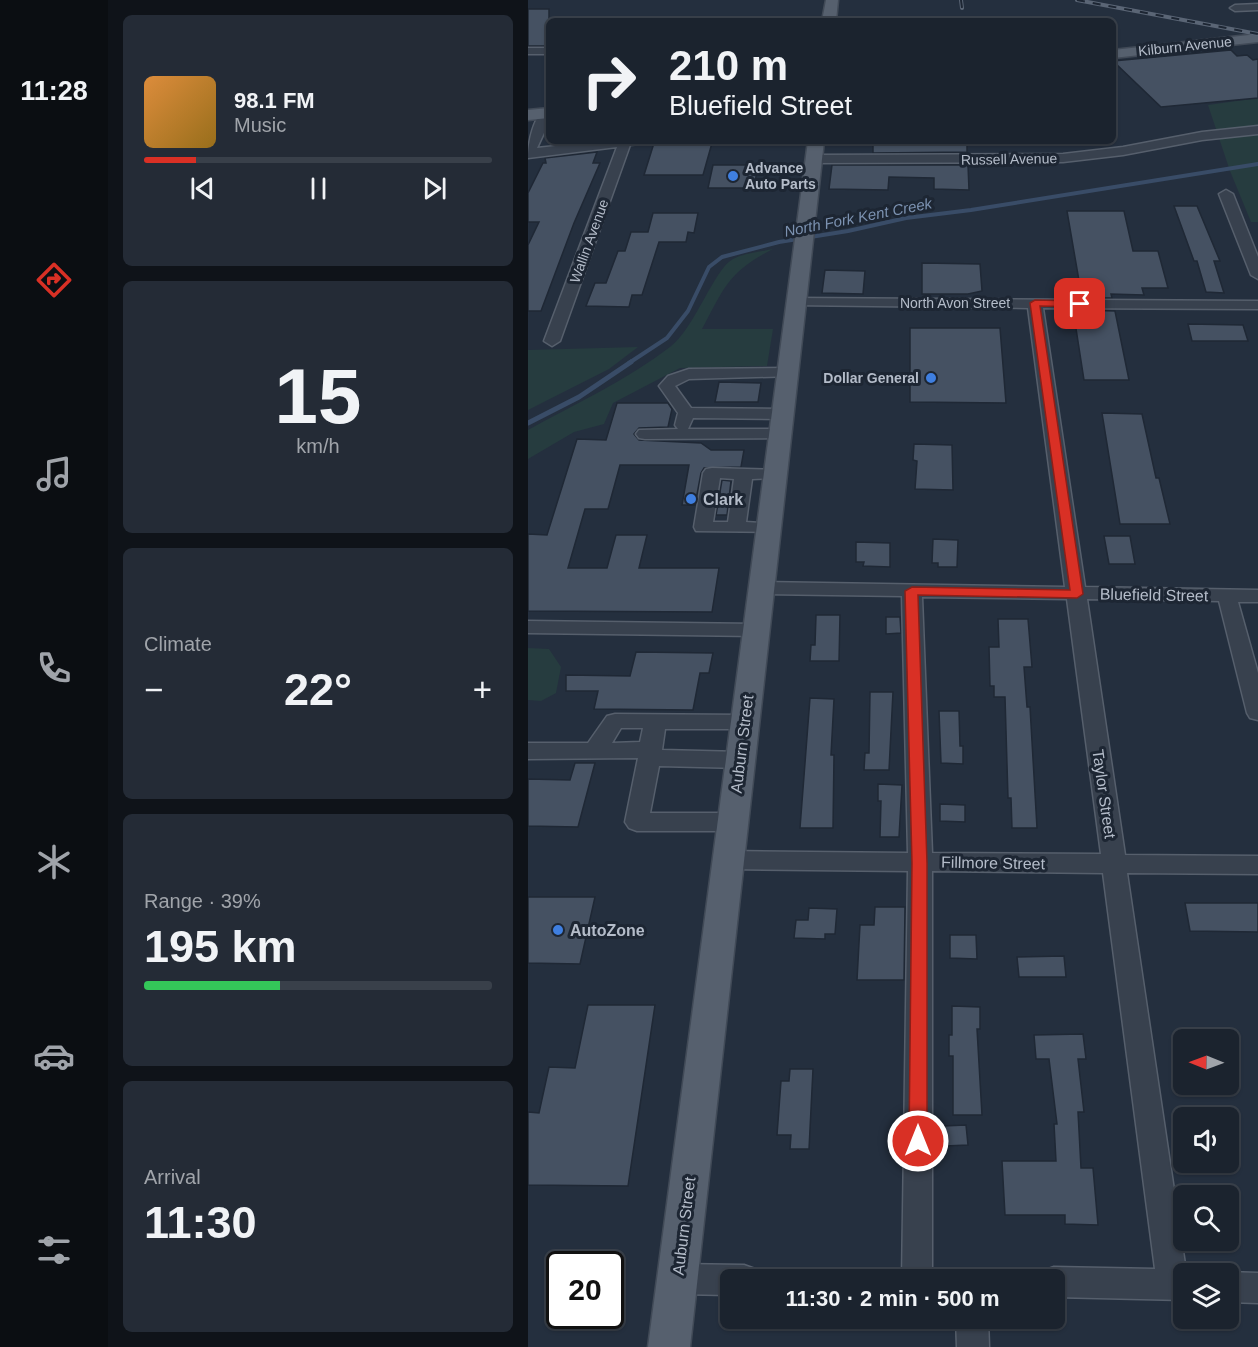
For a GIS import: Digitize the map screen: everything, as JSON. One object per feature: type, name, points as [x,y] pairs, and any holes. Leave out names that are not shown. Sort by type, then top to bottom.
[{"type":"main road","points":[[829,18],[832,0]]},
{"type":"main road","name":"Kilburn Avenue","points":[[1116,54],[1256,40]]},
{"type":"main road","points":[[528,115],[546,113]]},
{"type":"main road","name":"Auburn Street","points":[[669,1347],[816,144]]},
{"type":"street","points":[[1235,8],[1258,7]]},
{"type":"street","points":[[528,51],[546,51]]},
{"type":"street","points":[[528,153],[546,117]]},
{"type":"street","name":"Russell Avenue","points":[[814,159],[1015,160],[1123,151],[1202,136],[1258,130]]},
{"type":"street","points":[[528,153],[604,144]]},
{"type":"street","name":"Wallin Avenue","points":[[552,341],[628,144]]},
{"type":"street","points":[[1013,144],[1015,160]]},
{"type":"street","points":[[1227,194],[1258,275]]},
{"type":"street","name":"North Avon Street","points":[[796,302],[1258,305]]},
{"type":"street","name":"Taylor Street","points":[[1035,303],[1113,865],[1175,1263]]},
{"type":"street","points":[[781,424],[686,413],[667,386],[670,381],[689,374],[788,373]]},
{"type":"street","points":[[681,434],[686,413]]},
{"type":"street","points":[[645,434],[681,434],[781,424]]},
{"type":"street","points":[[769,528],[703,527],[712,473],[775,474]]},
{"type":"street","points":[[736,527],[744,473]]},
{"type":"street","name":"Bluefield Street","points":[[762,588],[1258,596]]},
{"type":"street","points":[[912,591],[920,863],[917,1269]]},
{"type":"street","points":[[1227,596],[1258,713]]},
{"type":"street","points":[[528,627],[756,630]]},
{"type":"street","points":[[595,750],[615,721],[745,722]]},
{"type":"street","points":[[655,721],[637,822],[733,822]]},
{"type":"street","points":[[528,751],[595,750],[741,760]]},
{"type":"street","name":"Fillmore Street","points":[[728,860],[1258,865]]},
{"type":"street","points":[[677,1279],[720,1280]]},
{"type":"street","points":[[1065,1282],[1173,1285]]},
{"type":"street","points":[[1239,1287],[1258,1288]]},
{"type":"street","points":[[972,1329],[973,1347]]},
{"type":"green space","points":[[1258,98],[1258,222],[1251,222],[1230,171],[1208,105]]},
{"type":"green space","points":[[773,249],[746,265],[729,282],[702,329],[773,329],[767,366],[680,368],[613,403],[604,424],[574,432],[528,459],[528,430],[619,381],[670,347],[688,327],[726,265],[742,255]]},
{"type":"green space","points":[[638,347],[609,369],[528,410],[528,350]]},
{"type":"green space","points":[[528,648],[549,649],[561,667],[556,693],[541,701],[528,700]]},
{"type":"building","points":[[528,9],[549,9],[549,18],[546,18],[546,46],[528,46]]},
{"type":"building","points":[[1231,50],[1237,56],[1247,55],[1253,60],[1258,59],[1258,98],[1161,107],[1116,64],[1116,61]]},
{"type":"building","points":[[654,144],[712,144],[703,175],[644,175]]},
{"type":"building","points":[[873,144],[967,144],[967,152],[873,153]]},
{"type":"building","points":[[597,152],[593,163],[600,163],[574,223],[541,311],[528,311],[528,245],[539,222],[528,222],[528,193],[543,163],[546,163],[545,158]]},
{"type":"building","name":"Advance Auto Parts","points":[[713,165],[758,165],[754,188],[708,188]]},
{"type":"building","points":[[832,165],[968,165],[969,190],[934,189],[934,178],[889,177],[888,190],[829,189]]},
{"type":"building","points":[[1174,206],[1197,206],[1220,261],[1214,261],[1224,293],[1206,292],[1197,261],[1194,261]]},
{"type":"building","points":[[1067,211],[1124,211],[1133,251],[1158,251],[1168,288],[1142,288],[1144,295],[1111,294],[1112,298],[1082,298]]},
{"type":"building","points":[[653,213],[698,213],[694,233],[688,232],[686,242],[659,242],[642,295],[632,295],[629,307],[586,306],[595,283],[606,283],[618,251],[625,251],[631,232],[648,232]]},
{"type":"building","points":[[922,263],[980,264],[982,291],[968,294],[922,294]]},
{"type":"building","points":[[825,270],[865,271],[863,294],[822,293]]},
{"type":"building","points":[[1084,310],[1115,311],[1129,380],[1084,380],[1075,322],[1086,322]]},
{"type":"building","points":[[1188,324],[1243,325],[1248,341],[1192,341]]},
{"type":"building","points":[[910,328],[1000,328],[1006,403],[910,402]]},
{"type":"building","points":[[719,382],[761,383],[758,402],[715,402]]},
{"type":"building","points":[[617,403],[668,403],[672,409],[668,427],[639,428],[634,434],[639,440],[701,443],[711,450],[744,450],[741,467],[704,468],[695,505],[682,505],[689,465],[620,465],[608,509],[585,509],[568,568],[607,568],[616,535],[647,535],[639,568],[719,568],[712,612],[528,611],[528,534],[547,535],[577,439],[606,440]]},
{"type":"building","points":[[1102,413],[1142,414],[1156,478],[1159,478],[1170,524],[1120,524]]},
{"type":"building","points":[[914,444],[952,445],[953,490],[915,489],[917,461],[913,460]]},
{"type":"building","points":[[722,480],[731,481],[727,515],[716,515]]},
{"type":"building","points":[[1104,536],[1130,536],[1135,564],[1109,564]]},
{"type":"building","points":[[933,539],[958,540],[957,567],[938,567],[938,563],[932,563]]},
{"type":"building","points":[[856,542],[890,543],[890,567],[863,566],[864,562],[856,562]]},
{"type":"building","points":[[816,615],[840,615],[839,661],[810,661],[811,645],[815,645]]},
{"type":"building","points":[[886,617],[900,617],[901,633],[886,634]]},
{"type":"building","points":[[998,619],[1028,619],[1032,667],[1024,667],[1027,707],[1030,707],[1037,828],[1012,828],[1011,798],[1008,798],[1005,697],[994,697],[994,686],[990,686],[989,647],[999,647]]},
{"type":"building","points":[[636,652],[713,653],[709,673],[700,673],[693,710],[594,709],[598,691],[566,691],[566,675],[630,676]]},
{"type":"building","points":[[870,692],[893,692],[889,770],[864,770],[865,753],[869,753]]},
{"type":"building","points":[[810,698],[834,699],[831,755],[834,755],[833,828],[800,828]]},
{"type":"building","points":[[939,711],[959,711],[963,764],[941,763]]},
{"type":"building","points":[[575,763],[595,763],[578,827],[528,826],[528,779],[570,780]]},
{"type":"building","points":[[878,784],[902,785],[899,837],[880,837],[881,801],[878,801]]},
{"type":"building","points":[[940,804],[965,805],[965,822],[940,821]]},
{"type":"building","name":"AutoZone","points":[[528,897],[595,897],[580,964],[528,963]]},
{"type":"building","points":[[1185,903],[1258,903],[1258,932],[1190,931]]},
{"type":"building","points":[[875,907],[905,907],[904,980],[857,980],[860,925],[874,925]]},
{"type":"building","points":[[809,908],[837,909],[835,934],[825,934],[825,939],[794,938],[796,920],[808,920]]},
{"type":"building","points":[[950,935],[976,935],[977,959],[950,958]]},
{"type":"building","points":[[1064,956],[1066,977],[1019,977],[1017,957]]},
{"type":"building","points":[[588,1005],[655,1005],[628,1186],[528,1185],[528,1112],[539,1113],[549,1067],[575,1068]]},
{"type":"building","points":[[952,1006],[980,1007],[980,1029],[977,1029],[982,1115],[953,1115],[953,1056],[949,1056]]},
{"type":"building","points":[[1083,1034],[1086,1059],[1078,1059],[1084,1112],[1078,1112],[1081,1168],[1093,1168],[1098,1225],[1065,1224],[1065,1215],[1005,1215],[1002,1161],[1056,1161],[1054,1124],[1057,1124],[1049,1059],[1036,1059],[1034,1035]]},
{"type":"building","points":[[790,1069],[813,1069],[809,1149],[790,1149],[791,1135],[777,1135],[781,1081],[789,1081]]},
{"type":"building","points":[[966,1125],[968,1145],[945,1146],[943,1126]]},
{"type":"waterway","name":"North Fork Kent Creek","points":[[629,363],[667,338],[688,311],[709,267],[722,257],[779,242],[848,231],[906,218],[971,210],[1258,164]]},
{"type":"waterway","name":"North Fork Kent Creek","points":[[528,423],[579,397],[631,362]]},
{"type":"railway","points":[[961,0],[962,8]]},
{"type":"railway","points":[[1077,0],[1258,34]]},
{"type":"place","name":"Advance Auto Parts","points":[[733,176]]},
{"type":"place","name":"Dollar General","points":[[931,378]]},
{"type":"place","name":"Clark","points":[[691,499]]},
{"type":"place","name":"AutoZone","points":[[558,930]]},
{"type":"route","points":[[918,1141],[920,863],[912,591],[1077,594],[1035,303],[1080,304]]}]
